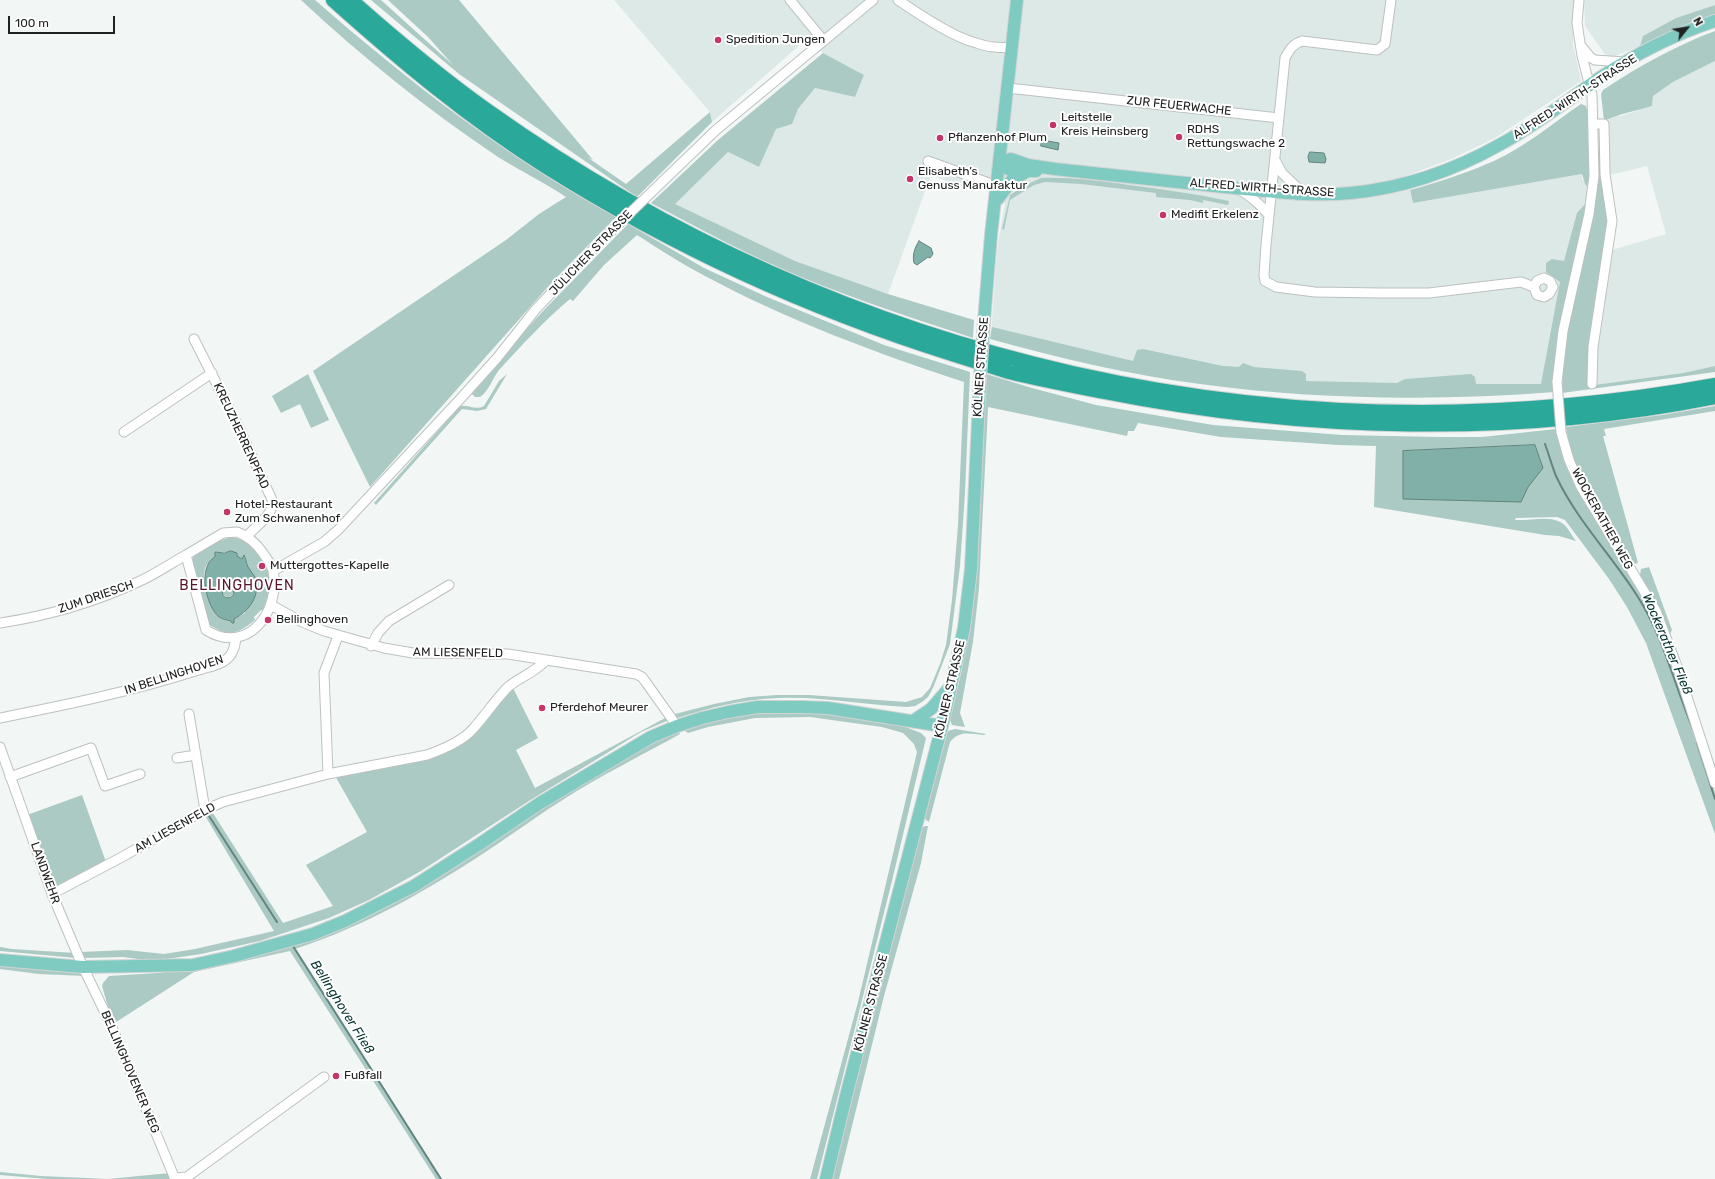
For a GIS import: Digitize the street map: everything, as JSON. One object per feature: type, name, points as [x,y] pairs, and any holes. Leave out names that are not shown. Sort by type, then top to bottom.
[{"type":"highway","points":[[333,0],[414,71],[480,122],[550,169],[693,250],[777,290],[834,313],[894,336],[1008,371],[1074,386],[1191,408],[1275,417],[1342,422],[1453,424],[1534,421],[1612,414],[1681,404],[1715,397]]},
{"type":"highway","points":[[351,0],[434,71],[494,115],[551,154],[600,184],[700,240],[781,278],[836,301],[897,323],[1010,359],[1076,375],[1209,398],[1340,411],[1452,413],[1533,408],[1676,392],[1715,385]]},
{"type":"main road","name":"KÖLNER STRASSE","points":[[826,1179],[846,1096],[942,726],[964,628],[970,570],[980,378],[991,235],[1017,0]]},
{"type":"main road","name":"ALFRED-WIRTH-STRASSE","points":[[1000,163],[1011,159],[1028,165],[1055,169],[1272,192],[1330,195],[1373,190],[1412,182],[1445,171],[1500,145],[1625,62],[1678,35],[1715,21]]},
{"type":"main road","name":"ALFRED-WIRTH-STRASSE","points":[[1000,163],[1010,170],[1026,172],[1055,169]]},
{"type":"main road","points":[[995,203],[1006,186],[1012,180],[1026,172]]},
{"type":"main road","points":[[913,721],[931,709],[951,686]]},
{"type":"main road","points":[[0,960],[83,967],[193,965],[234,956],[313,934],[345,921],[414,886],[586,775],[651,737],[677,726],[728,712],[778,706],[828,708],[942,726]]},
{"type":"street","points":[[790,0],[823,40]]},
{"type":"street","name":"JÜLICHER STRASSE","points":[[273,571],[324,542],[338,530],[497,358],[536,309],[603,239],[716,130],[873,0]]},
{"type":"street","points":[[898,0],[913,11],[971,42],[995,48],[1003,46],[1012,48]]},
{"type":"street","points":[[1391,0],[1386,44],[1377,50],[1302,41],[1296,43],[1285,58],[1269,215],[1264,276],[1265,281],[1276,287],[1315,292],[1429,293],[1521,282],[1534,287]]},
{"type":"street","name":"WOCKERATHER WEG","points":[[1579,0],[1577,23],[1590,86],[1593,124],[1594,176],[1563,331],[1557,382],[1561,432],[1569,460],[1581,487],[1656,611],[1678,669],[1715,784]]},
{"type":"street","points":[[1581,45],[1591,58],[1595,60],[1625,62]]},
{"type":"street","name":"ZUR FEUERWACHE","points":[[1008,88],[1279,118]]},
{"type":"street","points":[[1592,384],[1593,347],[1612,221],[1605,174],[1604,124],[1593,124]]},
{"type":"street","points":[[1274,160],[1282,174],[1303,193]]},
{"type":"street","points":[[928,161],[997,186]]},
{"type":"street","points":[[1237,188],[1252,197],[1269,215]]},
{"type":"street","name":"KREUZHERRENPFAD","points":[[194,339],[240,430],[273,502],[272,509],[269,514],[246,536]]},
{"type":"street","name":"KREUZHERRENPFAD","points":[[124,432],[212,373]]},
{"type":"street","points":[[237,532],[246,536],[258,546],[273,571],[274,589],[271,605],[265,618],[256,627],[245,635],[225,639],[206,630],[186,555],[224,533],[237,532]]},
{"type":"street","name":"ZUM DRIESCH","points":[[0,623],[25,619],[101,598],[139,582],[186,555]]},
{"type":"street","points":[[371,646],[378,633],[390,621],[448,585]]},
{"type":"street","name":"AM LIESENFELD","points":[[271,605],[302,622],[338,636],[371,646],[413,653],[508,654],[636,674],[642,677],[677,726]]},
{"type":"street","points":[[328,774],[324,673],[338,636]]},
{"type":"street","name":"IN BELLINGHOVEN","points":[[0,718],[100,698],[156,684],[218,663],[228,658],[235,648],[236,638]]},
{"type":"street","name":"AM LIESENFELD","points":[[52,894],[205,810],[223,802],[328,774],[427,755],[440,751],[471,731],[488,709],[508,688],[523,676],[542,665],[546,660]]},
{"type":"street","points":[[189,714],[205,810]]},
{"type":"street","name":"LANDWEHR","points":[[0,747],[52,894],[83,967]]},
{"type":"street","points":[[10,777],[91,748],[105,786],[140,774]]},
{"type":"street","points":[[177,758],[196,755]]},
{"type":"street","name":"BELLINGHOVENER WEG","points":[[83,967],[111,1025],[175,1179],[187,1177],[324,1077]]},
{"type":"shaded area","points":[[301,0],[315,0],[386,60],[497,144],[575,194],[616,217],[555,279],[370,487],[313,371],[506,240],[539,214],[566,197],[498,157],[446,121],[348,42]]},
{"type":"shaded area","points":[[371,0],[381,0],[453,65],[428,37],[388,0],[459,0],[593,160],[587,157],[626,184],[710,112],[712,122],[637,197],[459,74]]},
{"type":"shaded area","points":[[614,0],[1575,0],[1573,44],[1581,81],[1495,138],[1451,159],[1406,176],[1413,203],[1582,174],[1582,179],[1590,189],[1540,392],[1261,388],[991,335],[997,249],[1005,203],[986,188],[976,184],[973,191],[931,175],[888,294],[795,261],[674,204],[728,152],[759,167],[776,129],[792,123],[798,109],[815,88],[855,97],[864,75],[823,53],[810,36],[712,122],[710,112]]},
{"type":"shaded area","points":[[1584,0],[1715,0],[1715,5],[1676,18],[1643,36],[1640,46],[1610,58],[1607,57],[1585,26]]},
{"type":"shaded area","points":[[1715,5],[1715,16],[1676,29],[1640,46],[1643,36],[1676,18]]},
{"type":"shaded area","points":[[1715,31],[1715,61],[1673,82],[1653,96],[1652,106],[1621,114],[1604,121],[1601,94],[1603,90],[1658,57]]},
{"type":"shaded area","points":[[823,53],[864,75],[855,97],[815,88],[798,109],[792,124],[776,129],[759,167],[728,152],[675,204],[795,261],[888,294],[974,320],[973,338],[865,301],[801,277],[744,251],[651,203],[718,140]]},
{"type":"shaded area","points":[[1715,61],[1715,366],[1683,373],[1594,385],[1596,348],[1612,250],[1666,234],[1647,166],[1610,175],[1604,121],[1613,116],[1621,116],[1652,106],[1653,96],[1673,82]]},
{"type":"shaded area","points":[[1581,104],[1586,106],[1589,116],[1591,147],[1590,189],[1585,184],[1582,174],[1413,203],[1410,190],[1463,173],[1494,161],[1528,142]]},
{"type":"shaded area","points":[[1042,140],[1059,143],[1058,150],[1041,146]]},
{"type":"shaded area","points":[[1602,148],[1608,218],[1594,385],[1683,373],[1715,366],[1715,372],[1562,393],[1565,338],[1596,194],[1598,151]]},
{"type":"shaded area","points":[[1310,152],[1324,153],[1326,159],[1325,163],[1309,162],[1308,157]]},
{"type":"shaded area","points":[[1041,178],[1107,182],[1229,201],[1228,205],[1203,200],[1203,203],[1190,200],[1156,197],[1156,193],[1081,184],[1045,182],[1034,185],[1010,200],[1004,230],[1002,229],[1010,195]]},
{"type":"shaded area","points":[[1587,202],[1555,392],[1422,398],[1333,396],[1244,389],[1200,384],[1121,371],[1042,353],[990,339],[992,327],[1133,361],[1137,350],[1143,349],[1223,366],[1239,367],[1243,363],[1254,367],[1302,371],[1306,374],[1306,381],[1397,383],[1405,379],[1471,374],[1475,377],[1476,384],[1541,384],[1560,282],[1546,272],[1546,263],[1552,259],[1564,261],[1577,213]]},
{"type":"shaded area","points":[[628,224],[704,268],[767,297],[884,345],[970,372],[965,493],[960,566],[950,644],[933,688],[928,697],[922,702],[915,706],[907,707],[827,699],[779,698],[752,700],[726,705],[674,719],[671,715],[749,697],[777,695],[809,695],[906,702],[922,697],[930,688],[946,645],[952,600],[958,525],[964,382],[832,335],[768,307],[696,271],[637,235],[604,265],[573,301],[570,299],[533,333],[499,370],[488,388],[480,397],[475,397],[472,394],[472,390],[480,380],[544,310]]},
{"type":"shaded area","points":[[919,241],[931,248],[933,254],[930,258],[928,257],[917,265],[914,263],[913,257],[915,248]]},
{"type":"shaded area","points":[[308,374],[329,420],[311,428],[300,404],[281,413],[272,396]]},
{"type":"shaded area","points":[[507,374],[486,409],[477,411],[462,409],[376,505],[374,503],[460,406],[478,408],[484,406],[499,381]]},
{"type":"shaded area","points":[[986,374],[1096,405],[1213,425],[1342,435],[1438,437],[1482,437],[1556,429],[1630,575],[1661,630],[1715,793],[1715,834],[1646,643],[1627,607],[1609,579],[1565,520],[1557,517],[1516,518],[1515,520],[1551,519],[1557,521],[1566,527],[1576,541],[1559,536],[1374,507],[1376,446],[1338,445],[1221,437],[1138,423],[1134,431],[1128,431],[1127,436],[988,407],[979,588],[973,642],[960,713],[965,727],[952,725],[950,720],[962,669],[970,618]]},
{"type":"shaded area","points":[[1715,406],[1715,411],[1604,429],[1606,436],[1603,436],[1638,563],[1634,564],[1622,548],[1583,481],[1573,456],[1566,427],[1662,415]]},
{"type":"shaded area","points":[[1535,445],[1543,468],[1528,487],[1521,502],[1403,499],[1403,451]]},
{"type":"shaded area","points":[[231,537],[249,544],[256,551],[269,570],[270,579],[269,590],[263,610],[261,610],[254,617],[255,620],[243,629],[227,632],[208,624],[192,561],[195,555],[210,545]],"holes":[[[215,552],[229,552],[242,559],[245,556],[247,565],[245,613],[231,621],[220,618],[208,593],[204,579],[206,566],[215,557]]]},
{"type":"shaded area","points":[[231,551],[237,553],[237,556],[242,559],[244,555],[248,567],[255,577],[256,584],[255,597],[249,607],[234,619],[234,623],[220,618],[214,612],[205,587],[206,569],[209,562],[215,557],[215,552],[224,553]],"holes":[[[225,586],[232,586],[234,594],[228,598],[223,596],[222,590]]]},
{"type":"shaded area","points":[[1649,567],[1672,630],[1670,634],[1640,575],[1641,569]]},
{"type":"shaded area","points":[[230,585],[233,586],[233,596],[226,597],[223,596],[222,589],[223,586]]},
{"type":"shaded area","points":[[513,688],[538,738],[516,750],[535,788],[667,717],[669,720],[641,732],[529,801],[421,871],[369,900],[329,918],[260,941],[201,954],[153,961],[123,957],[83,958],[80,952],[127,950],[164,954],[195,949],[274,931],[204,814],[211,810],[283,923],[333,906],[306,865],[367,832],[334,774],[457,743]]},
{"type":"shaded area","points":[[759,711],[832,713],[898,724],[921,733],[926,738],[892,881],[817,1179],[810,1179],[858,1002],[917,752],[914,744],[903,733],[882,727],[810,717],[755,718],[708,727],[688,733],[685,731],[685,729],[719,717]]},
{"type":"shaded area","points":[[955,729],[986,734],[961,734],[950,742],[929,822],[925,819],[924,814],[948,731]]},
{"type":"shaded area","points":[[678,730],[680,734],[576,792],[545,811],[475,859],[426,889],[349,928],[295,949],[441,1179],[436,1179],[290,951],[194,972],[113,1024],[102,986],[109,976],[158,973],[205,967],[342,926],[667,734]]},
{"type":"shaded area","points":[[82,795],[106,862],[56,889],[53,887],[27,815]]},
{"type":"shaded area","points":[[928,826],[921,863],[884,996],[839,1179],[832,1179],[873,1012],[921,828]]},
{"type":"shaded area","points":[[0,947],[75,953],[76,958],[0,951]]},
{"type":"shaded area","points":[[0,964],[82,970],[85,976],[39,974],[0,969]]},
{"type":"shaded area","points":[[0,1172],[41,1176],[108,1179],[48,1179],[0,1175]]},
{"type":"shaded area","points":[[170,1173],[173,1179],[108,1179]]},
{"type":"waterway","name":"Wockerather Fließ","points":[[1545,444],[1556,476],[1564,492],[1573,507],[1626,579],[1654,626],[1693,729]]},
{"type":"waterway","name":"Wockerather Fließ","points":[[1697,743],[1715,799]]},
{"type":"waterway","name":"Bellinghover Fließ","points":[[209,816],[277,922]]},
{"type":"waterway","name":"Bellinghover Fließ","points":[[293,946],[441,1179]]},
{"type":"place","name":"Spedition Jungen","points":[[718,40]]},
{"type":"place","name":"Leitstelle Kreis Heinsberg","points":[[1053,125]]},
{"type":"place","name":"RDHS Rettungswache 2","points":[[1179,137]]},
{"type":"place","name":"Pflanzenhof Plum","points":[[940,138]]},
{"type":"place","name":"Elisabeth’s Genuss Manufaktur","points":[[910,179]]},
{"type":"place","name":"Medifit Erkelenz","points":[[1163,215]]},
{"type":"place","name":"Hotel-Restaurant Zum Schwanenhof","points":[[227,512]]},
{"type":"place","name":"Muttergottes-Kapelle","points":[[262,566]]},
{"type":"place","name":"Bellinghoven","points":[[268,620]]},
{"type":"place","name":"Pferdehof Meurer","points":[[542,708]]},
{"type":"place","name":"Fußfall","points":[[336,1076]]},
{"type":"district","name":"BELLINGHOVEN","points":[[237,586]]}]
